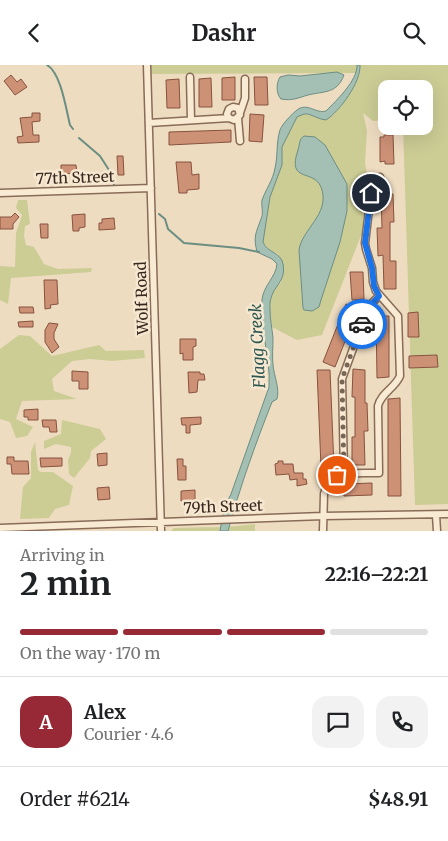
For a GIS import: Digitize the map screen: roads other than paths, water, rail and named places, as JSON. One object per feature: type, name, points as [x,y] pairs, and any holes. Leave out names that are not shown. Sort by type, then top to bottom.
[{"type":"street","name":"Wolf Road","points":[[147,65],[161,531]]},
{"type":"street","points":[[190,77],[191,120]]},
{"type":"street","points":[[149,123],[229,118],[234,120],[239,115],[245,98],[245,79]]},
{"type":"street","points":[[229,118],[227,111],[231,107],[236,107],[239,115],[240,141]]},
{"type":"street","points":[[322,531],[324,494],[328,483],[337,475],[379,473],[378,406],[382,397],[396,383],[400,376],[398,316],[379,296],[374,286],[372,268],[365,243],[371,193],[373,186],[380,177]]},
{"type":"street","name":"77th Street","points":[[0,193],[151,188]]},
{"type":"street","points":[[344,474],[342,379],[366,313],[379,296]]},
{"type":"street","points":[[436,515],[437,531]]},
{"type":"street","name":"79th Street","points":[[0,528],[243,518],[448,515]]},
{"type":"waterway","points":[[47,65],[56,75],[65,101],[70,125],[73,129]]},
{"type":"waterway","points":[[79,138],[100,156],[109,170],[114,185]]},
{"type":"waterway","points":[[159,214],[165,219],[168,229],[184,243],[239,248],[259,252]]},
{"type":"water label","name":"Flagg Creek","points":[[257,346]]}]
